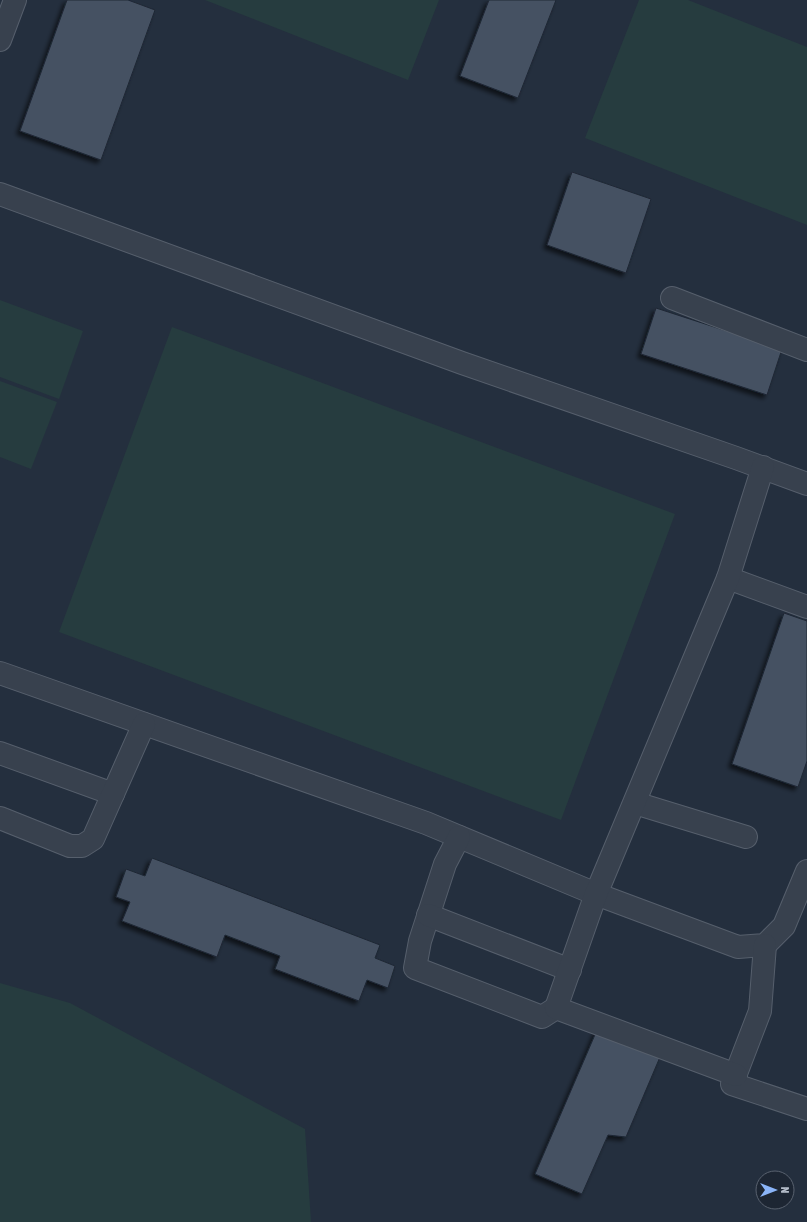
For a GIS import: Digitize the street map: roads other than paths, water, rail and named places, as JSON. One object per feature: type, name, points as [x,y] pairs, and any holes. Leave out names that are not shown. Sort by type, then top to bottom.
[{"type":"lane","points":[[0,40],[15,0]]},
{"type":"lane","points":[[0,194],[462,363],[807,484]]},
{"type":"lane","points":[[672,298],[807,350]]},
{"type":"lane","points":[[460,837],[445,864],[420,941],[415,968],[542,1017],[556,1008],[596,894],[728,578],[763,468]]},
{"type":"lane","points":[[728,578],[807,607]]},
{"type":"lane","points":[[1,677],[144,724],[426,823],[596,894],[738,947],[765,945]]},
{"type":"lane","points":[[0,818],[70,846],[82,846],[93,839],[144,724]]},
{"type":"lane","points":[[0,753],[113,794]]},
{"type":"lane","points":[[635,802],[746,837]]},
{"type":"lane","points":[[807,871],[784,926],[765,945],[760,1011],[732,1084],[807,1109]]},
{"type":"lane","points":[[428,915],[570,970]]},
{"type":"lane","points":[[556,1008],[736,1075]]}]
